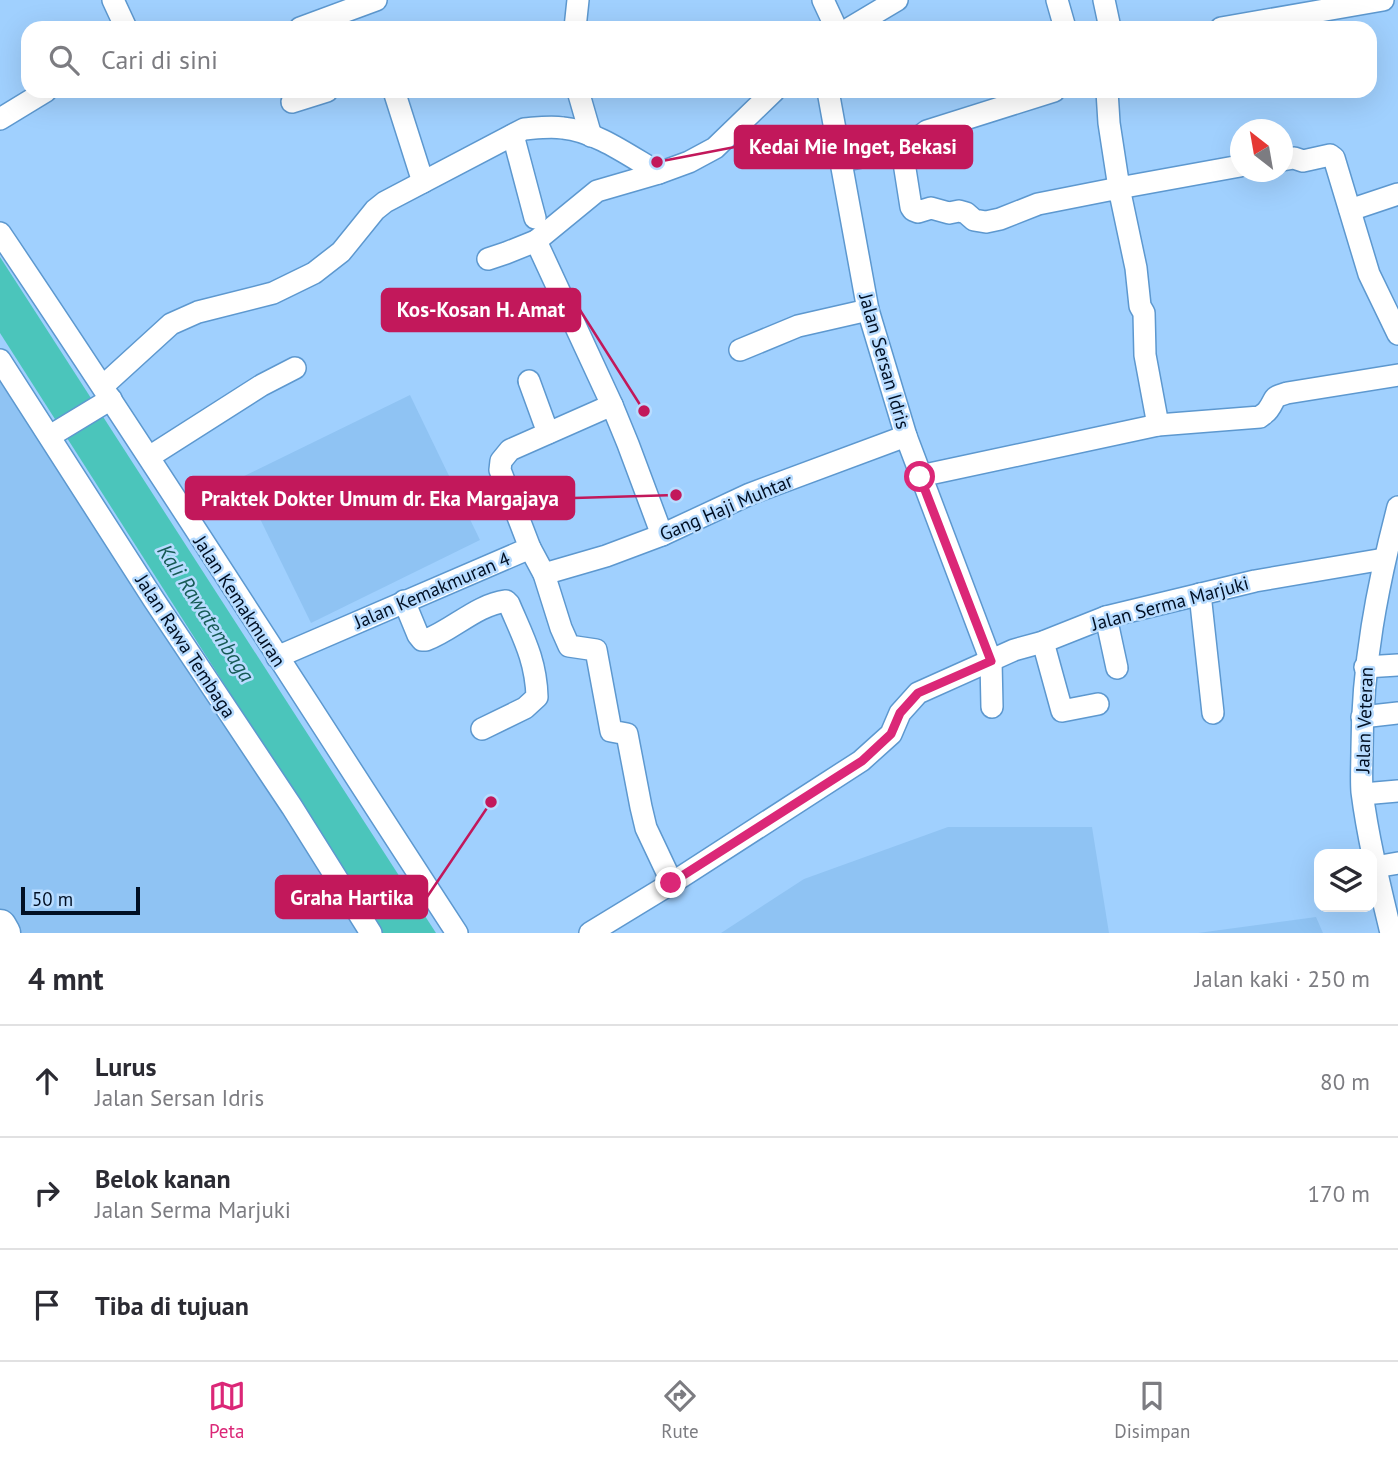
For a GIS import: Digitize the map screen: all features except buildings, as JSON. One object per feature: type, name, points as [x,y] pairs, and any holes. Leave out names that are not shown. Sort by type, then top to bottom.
[{"type":"highway","points":[[0,926],[4,933]]},
{"type":"street","points":[[113,0],[124,21]]},
{"type":"street","points":[[319,21],[376,0]]},
{"type":"street","points":[[576,21],[578,0]]},
{"type":"street","points":[[823,0],[833,21]]},
{"type":"street","points":[[862,21],[897,0]]},
{"type":"street","points":[[1057,0],[1063,21]]},
{"type":"street","points":[[1104,0],[1108,21]]},
{"type":"street","points":[[1262,21],[1383,0]]},
{"type":"street","points":[[0,119],[34,98]]},
{"type":"street","points":[[292,102],[305,98]]},
{"type":"street","points":[[396,98],[422,182]]},
{"type":"street","points":[[580,98],[591,135]]},
{"type":"street","points":[[488,259],[536,240],[597,191],[659,173],[689,162],[715,148],[767,98]]},
{"type":"street","name":"Jalan Sersan Idris","points":[[829,98],[867,310],[920,477],[991,661],[992,707]]},
{"type":"street","points":[[841,161],[902,150],[913,146],[927,131],[1032,98]]},
{"type":"street","points":[[1108,98],[1119,188],[1143,313],[1144,355],[1158,425]]},
{"type":"street","points":[[55,433],[106,396],[171,324],[198,312],[273,293],[314,273],[341,252],[375,210],[385,202],[524,129],[566,128],[591,135],[659,173]]},
{"type":"street","points":[[513,135],[535,218]]},
{"type":"street","points":[[902,150],[913,210],[918,212],[931,208],[949,213],[959,211],[974,220],[986,222],[1038,204],[1230,168]]},
{"type":"street","points":[[1293,158],[1303,161],[1332,156],[1369,274],[1398,334]]},
{"type":"street","points":[[1350,209],[1398,194]]},
{"type":"street","name":"Jalan Kemakmuran","points":[[0,233],[149,457],[457,933]]},
{"type":"street","points":[[536,240],[612,405],[662,535]]},
{"type":"street","points":[[740,350],[798,327],[867,310]]},
{"type":"street","name":"Jalan Rawa Tembaga","points":[[0,360],[55,433],[162,611],[292,807],[371,933]]},
{"type":"street","points":[[149,457],[262,386],[295,369]]},
{"type":"street","points":[[920,477],[1158,425],[1260,418],[1276,396],[1398,375]]},
{"type":"street","points":[[529,381],[548,433]]},
{"type":"street","name":"Jalan Kemakmuran 4","points":[[277,656],[530,548],[500,470],[501,461],[510,450],[612,405]]},
{"type":"street","name":"Gang Haji Muhtar","points":[[544,574],[606,556],[662,535],[750,494],[906,436]]},
{"type":"street","name":"Jalan Veteran","points":[[1372,849],[1363,794],[1362,717],[1365,667],[1384,559],[1398,507]]},
{"type":"street","points":[[530,548],[544,574],[569,646],[596,650],[611,732],[627,734],[646,828],[671,883]]},
{"type":"street","name":"Jalan Serma Marjuki","points":[[590,933],[862,761],[891,734],[900,713],[918,693],[1014,650],[1043,642],[1106,617],[1255,581],[1384,559]]},
{"type":"street","points":[[1200,594],[1213,713]]},
{"type":"street","points":[[404,601],[418,635],[426,640],[488,607],[506,601],[509,604],[532,659],[537,697],[525,708],[482,729]]},
{"type":"street","points":[[1106,617],[1116,668]]},
{"type":"street","points":[[1043,642],[1062,711],[1098,704]]},
{"type":"street","points":[[1365,667],[1398,665]]},
{"type":"street","points":[[1362,717],[1398,713]]},
{"type":"street","points":[[1363,794],[1398,791]]},
{"type":"street","points":[[1377,867],[1398,863]]},
{"type":"street","name":"Jalan Veteran","points":[[1377,874],[1393,926]]},
{"type":"shaded area","points":[[0,360],[372,933],[0,933]]},
{"type":"shaded area","points":[[410,395],[480,540],[311,623],[240,478]]},
{"type":"shaded area","points":[[948,827],[1092,827],[1109,933],[721,933],[804,879]]},
{"type":"shaded area","points":[[1316,917],[1323,933],[1198,933]]},
{"type":"water","name":"Kali Rawatembaga","points":[[0,257],[436,933],[383,933],[0,333]]},
{"type":"place","name":"Kedai Mie Inget, Bekasi","points":[[657,162]]},
{"type":"place","name":"Kos-Kosan H. Amat","points":[[644,411]]},
{"type":"place","name":"Praktek Dokter Umum dr. Eka Margajaya","points":[[676,495]]},
{"type":"place","name":"Graha Hartika","points":[[491,802]]},
{"type":"route","points":[[671,883],[862,761],[891,734],[900,713],[918,693],[991,661],[920,477]]}]
